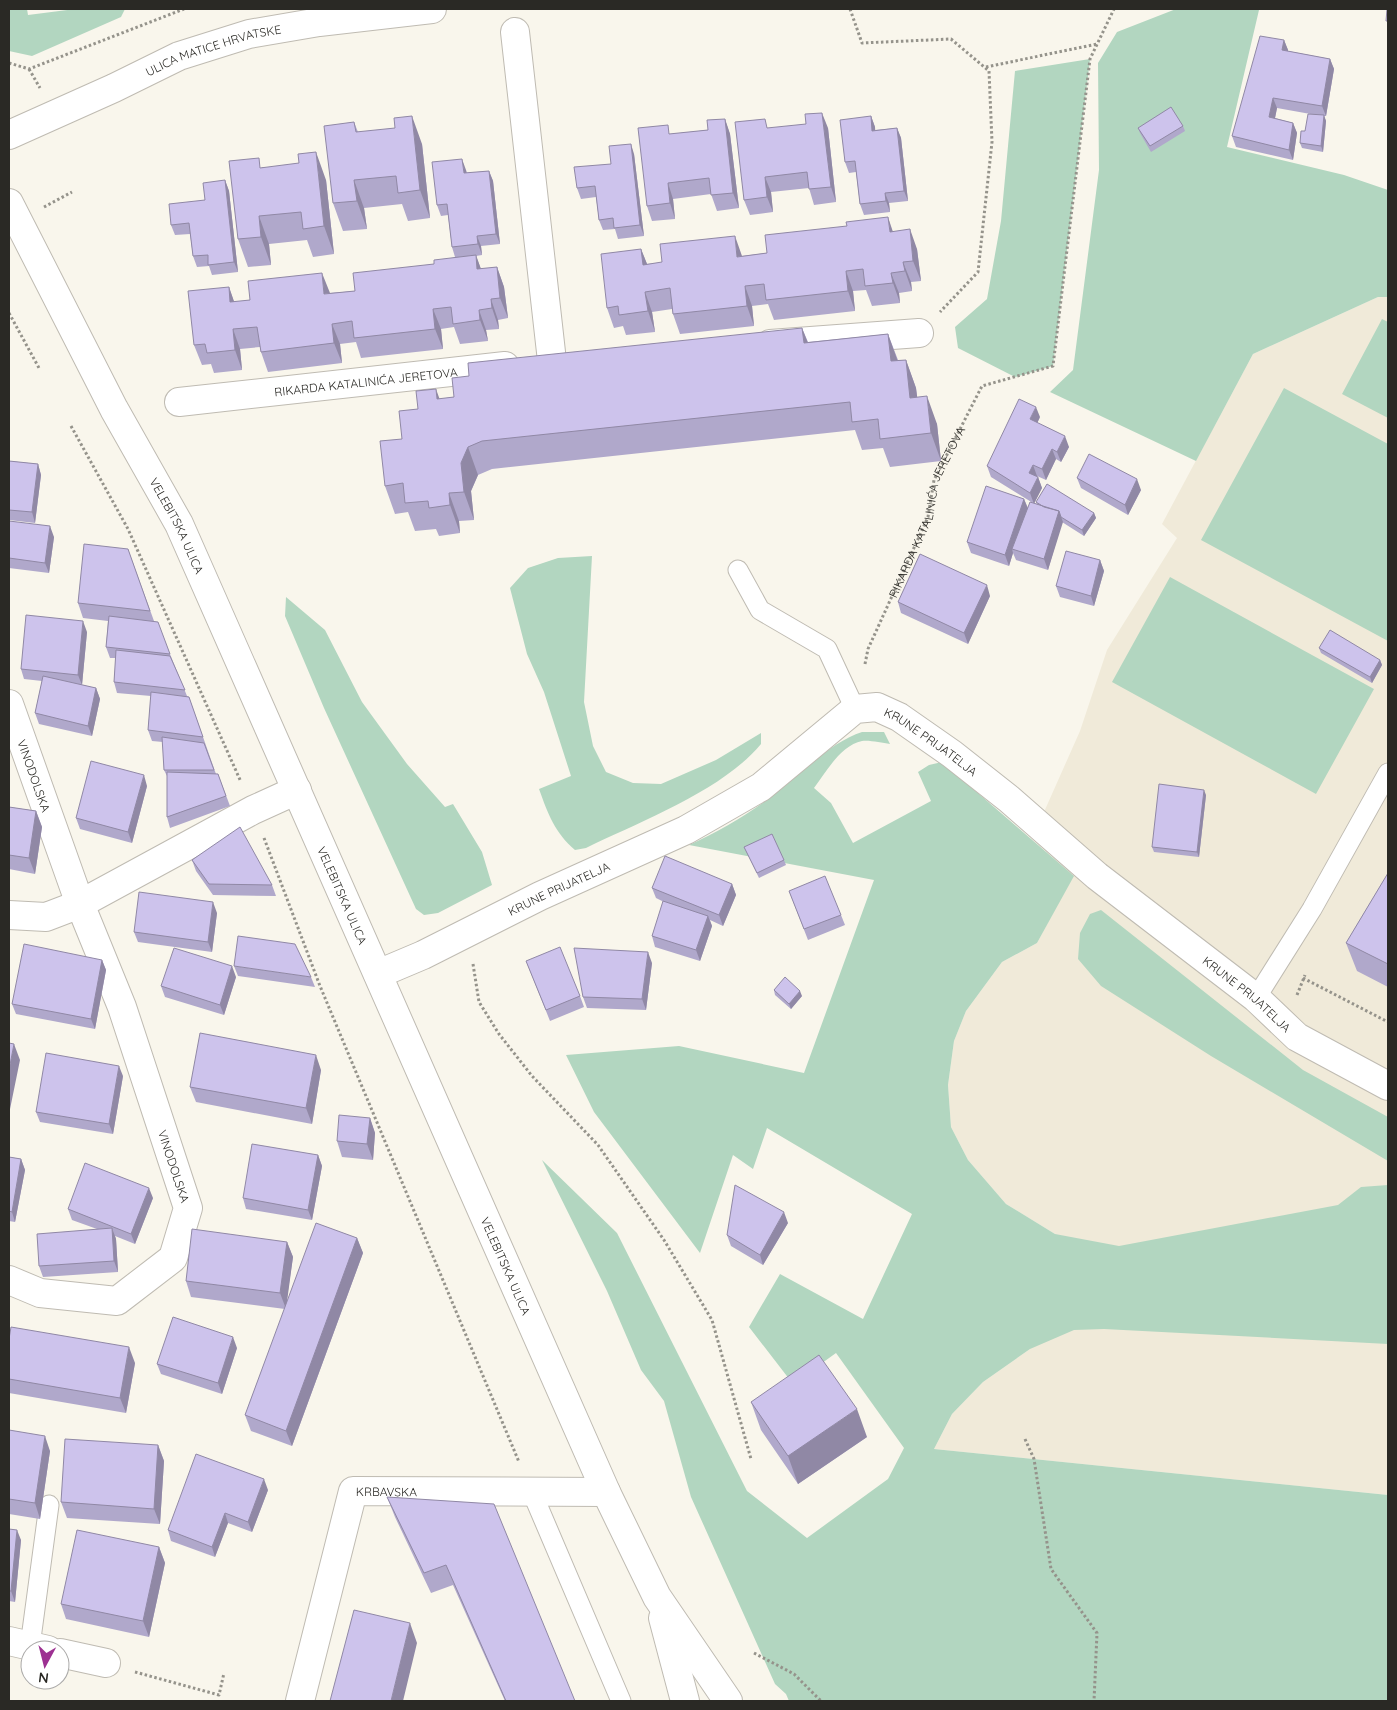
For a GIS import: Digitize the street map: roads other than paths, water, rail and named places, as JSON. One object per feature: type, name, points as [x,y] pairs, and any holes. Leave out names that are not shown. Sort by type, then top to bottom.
[{"type":"street","name":"ULICA MATICE HRVATSKE","points":[[9,135],[114,88],[179,56],[249,34],[318,15],[432,9]]},
{"type":"street","points":[[515,32],[552,361]]},
{"type":"street","name":"VELEBITSKA ULICA","points":[[9,204],[114,409],[179,524],[606,1492],[657,1597],[728,1701]]},
{"type":"street","points":[[740,346],[919,333]]},
{"type":"street","name":"RIKARDA KATALINIĆA JERETOVA","points":[[179,402],[582,358]]},
{"type":"street","name":"VINODOLSKA","points":[[9,704],[80,904],[122,1007],[188,1208],[173,1258],[117,1301],[40,1293],[9,1280]]},
{"type":"street","name":"KRUNE PRIJATELJA","points":[[378,974],[424,955],[540,896],[686,830],[761,787],[855,709],[877,707],[899,717],[952,754],[1009,799],[1097,876],[1256,998],[1297,1036],[1388,1086]]},
{"type":"street","points":[[9,915],[46,916],[80,904],[253,810],[297,790]]},
{"type":"street","name":"KRBAVSKA","points":[[300,1701],[353,1491],[531,1490],[606,1492]]},
{"type":"street","name":"VELEBITSKA ULICA","points":[[657,1597],[685,1701]]},
{"type":"street","points":[[70,1655],[106,1664]]},
{"type":"lane","points":[[738,570],[760,610],[827,649],[855,709]]},
{"type":"lane","points":[[1256,998],[1312,909],[1388,773]]},
{"type":"lane","points":[[531,1490],[621,1701]]},
{"type":"lane","points":[[30,1640],[49,1504]]}]
